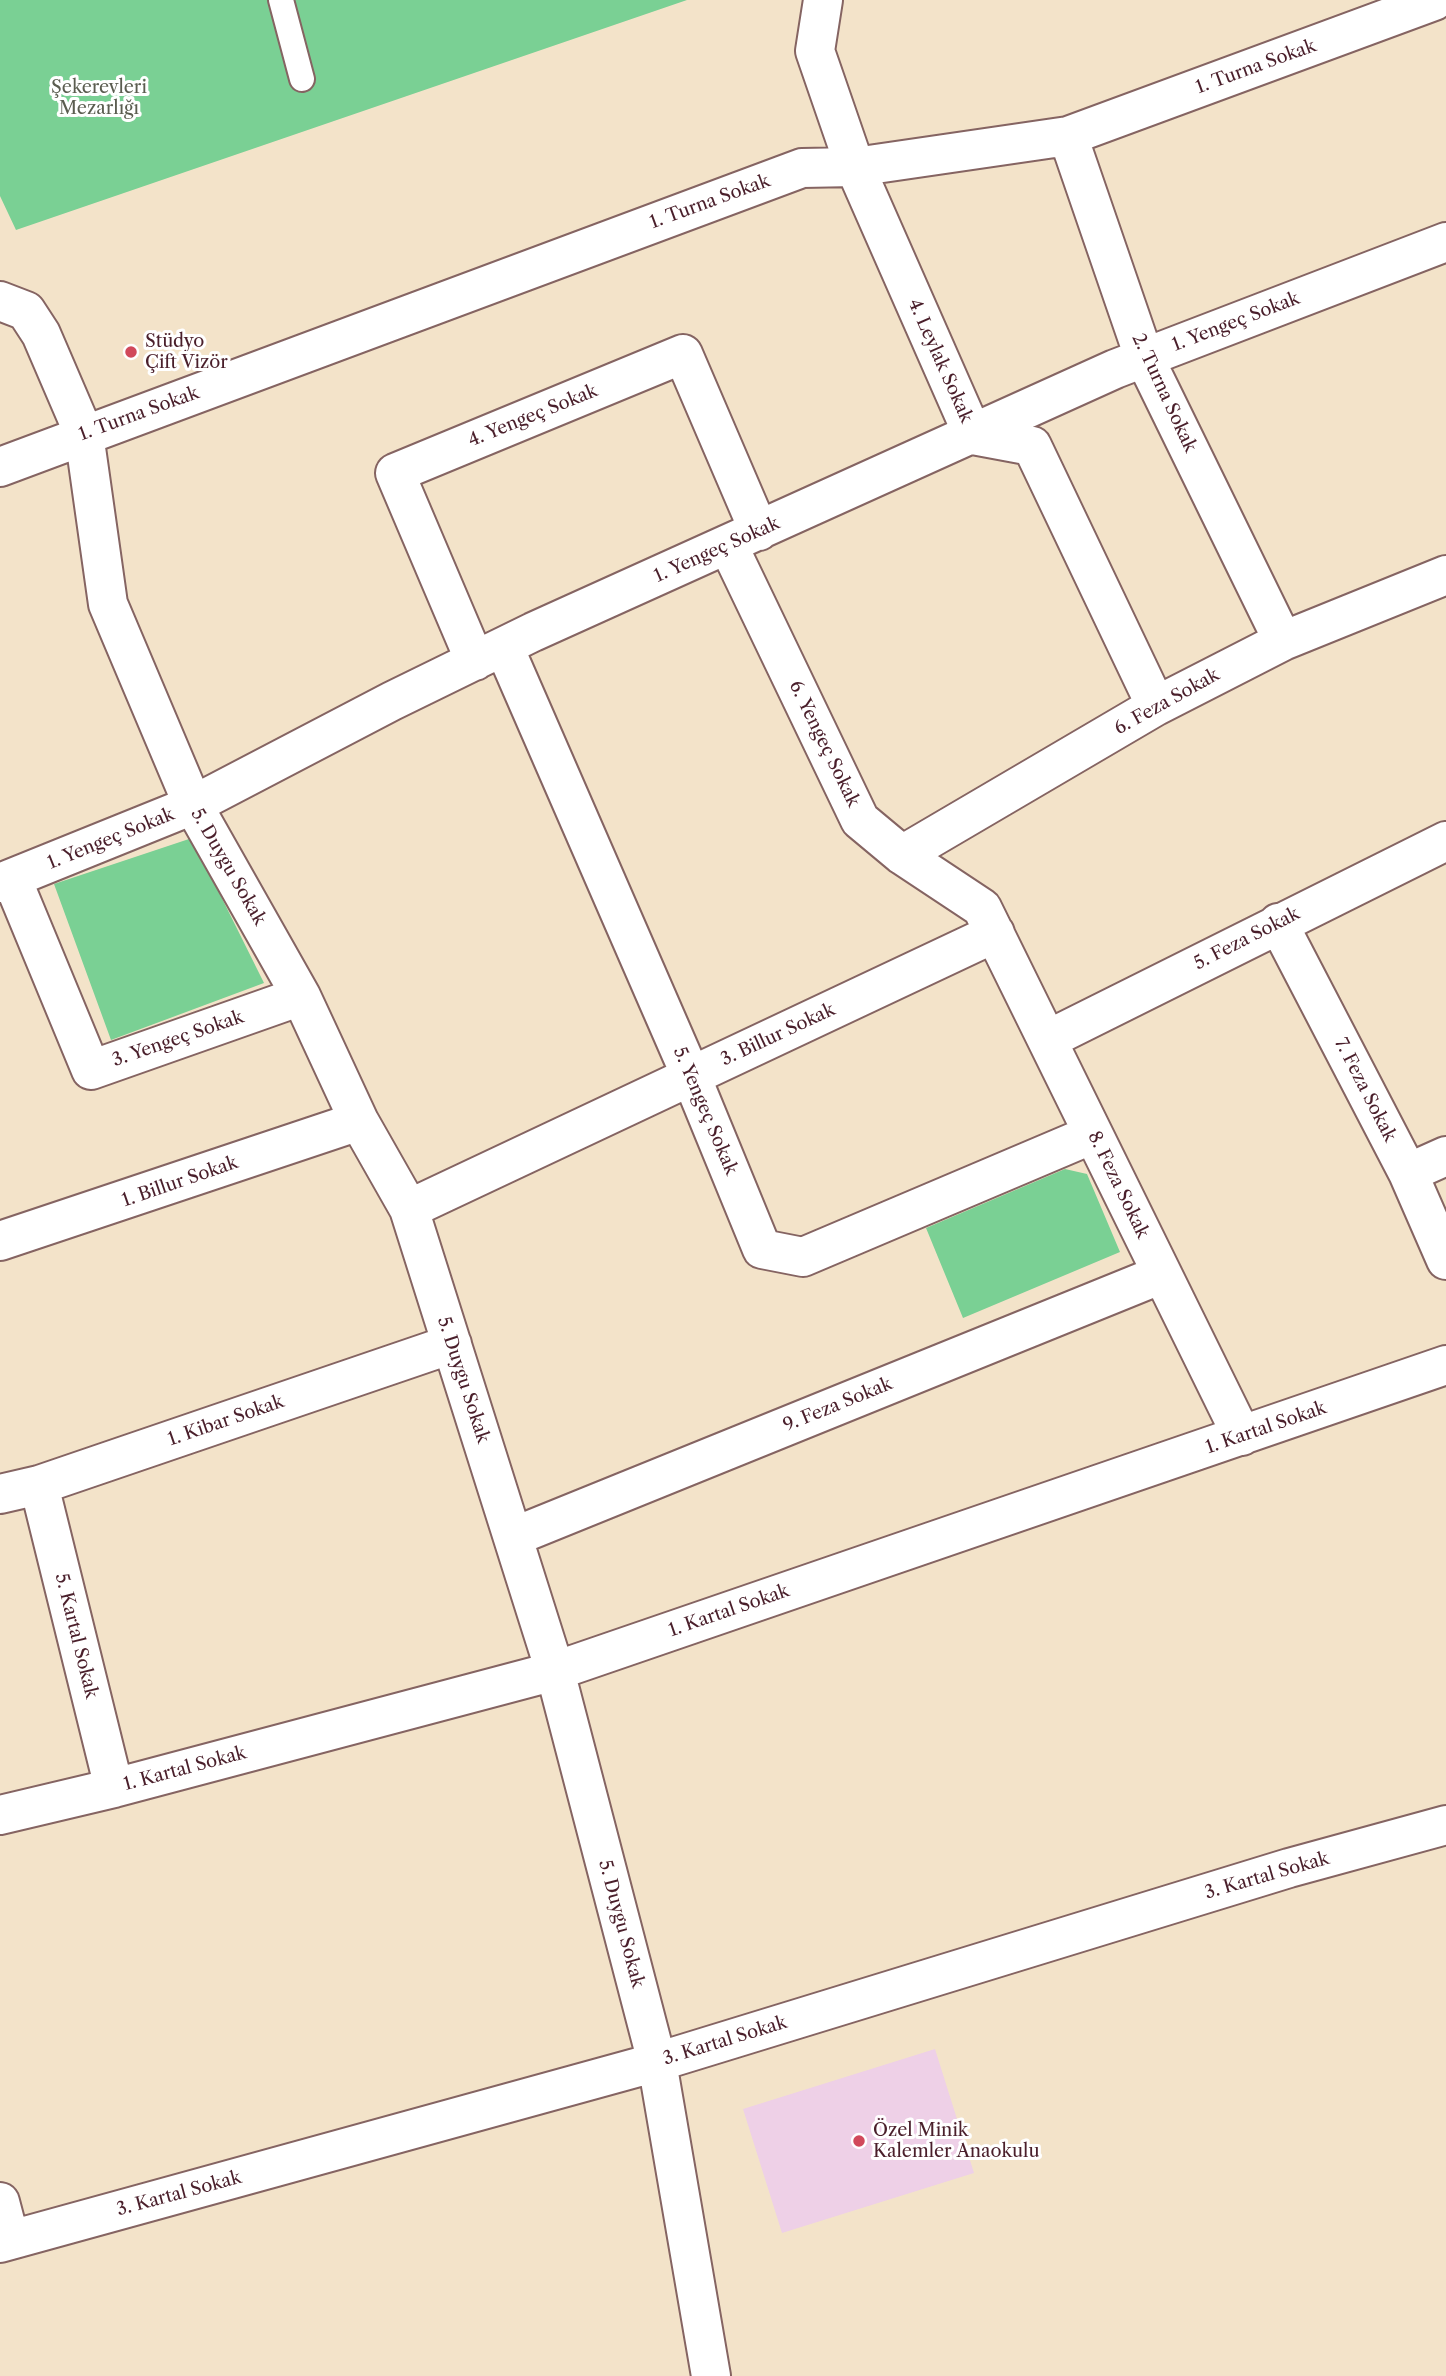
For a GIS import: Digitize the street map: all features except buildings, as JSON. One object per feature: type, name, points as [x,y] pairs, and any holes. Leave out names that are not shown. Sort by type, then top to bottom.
[{"type":"street","name":"4. Leylak Sokak","points":[[823,0],[815,51],[855,167],[973,435],[1031,446],[1156,706]]},
{"type":"street","name":"1. Turna Sokak","points":[[0,467],[802,168],[855,167],[1068,136],[1438,10]]},
{"type":"street","name":"2. Turna Sokak","points":[[1068,136],[1144,358],[1283,641]]},
{"type":"street","name":"1. Yengeç Sokak","points":[[6,881],[192,805],[489,654],[1144,358],[1446,242]]},
{"type":"street","name":"5. Duygu Sokak","points":[[0,301],[26,311],[41,334],[85,434],[108,604],[192,805],[301,996],[359,1121],[409,1209],[555,1671],[657,2062],[710,2376]]},
{"type":"street","name":"4. Yengeç Sokak","points":[[489,654],[395,472],[683,354],[743,538]]},
{"type":"street","name":"6. Yengeç Sokak","points":[[743,538],[860,820],[902,855],[982,908],[995,933]]},
{"type":"street","name":"6. Feza Sokak","points":[[902,855],[1156,706],[1283,641],[1446,575]]},
{"type":"street","name":"5. Yengeç Sokak","points":[[489,654],[691,1076],[762,1249],[803,1257],[1093,1134]]},
{"type":"street","name":"5. Feza Sokak","points":[[1049,1039],[1446,841]]},
{"type":"street","name":"3. Yengeç Sokak","points":[[6,881],[90,1070],[301,996]]},
{"type":"street","name":"7. Feza Sokak","points":[[1278,923],[1408,1173],[1446,1260]]},
{"type":"street","name":"3. Billur Sokak","points":[[409,1209],[995,933]]},
{"type":"street","name":"8. Feza Sokak","points":[[995,933],[1242,1436]]},
{"type":"street","name":"1. Billur Sokak","points":[[0,1241],[359,1121]]},
{"type":"street","points":[[1408,1173],[1446,1156]]},
{"type":"street","name":"9. Feza Sokak","points":[[513,1537],[1162,1274]]},
{"type":"street","name":"1. Kibar Sokak","points":[[0,1494],[39,1485],[452,1344]]},
{"type":"street","name":"1. Kartal Sokak","points":[[0,1815],[114,1788],[555,1671],[1446,1365]]},
{"type":"street","name":"5. Kartal Sokak","points":[[39,1485],[114,1788]]},
{"type":"street","name":"3. Kartal Sokak","points":[[5,2241],[657,2062],[1289,1868],[1446,1825]]},
{"type":"street","points":[[0,2202],[5,2241]]},
{"type":"lane","points":[[281,0],[302,79]]},
{"type":"shaded area","name":"Özel Minik Kalemler Anaokulu","points":[[935,2049],[974,2173],[782,2233],[743,2109]]},
{"type":"green space","name":"Şekerevleri Mezarlığı","points":[[0,0],[687,0],[16,230],[0,196]]},
{"type":"green space","points":[[192,838],[264,983],[111,1040],[54,884]]},
{"type":"green space","points":[[1065,1169],[1087,1174],[1120,1252],[963,1318],[926,1228]]},
{"type":"place","name":"Stüdyo Çift Vizör","points":[[131,352]]},
{"type":"place","name":"Özel Minik Kalemler Anaokulu","points":[[859,2141]]}]
